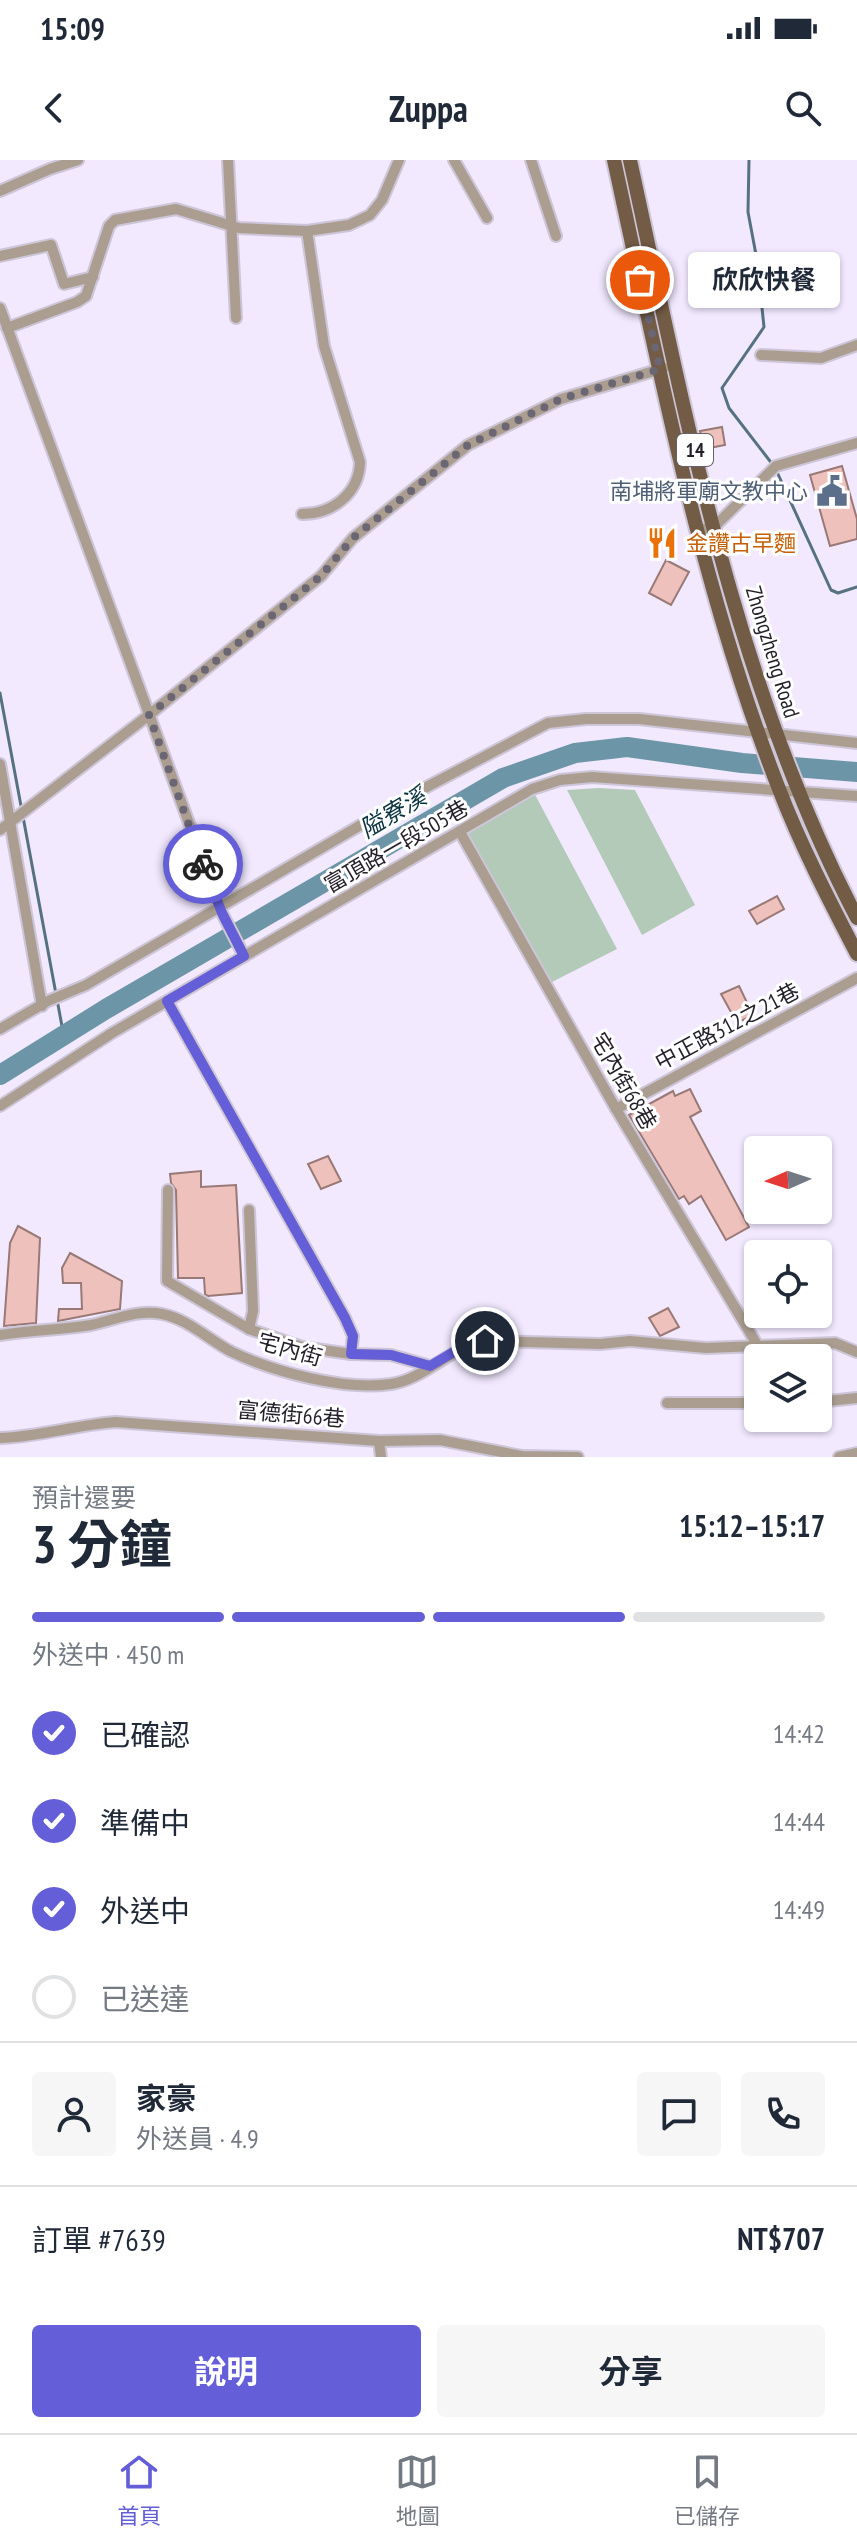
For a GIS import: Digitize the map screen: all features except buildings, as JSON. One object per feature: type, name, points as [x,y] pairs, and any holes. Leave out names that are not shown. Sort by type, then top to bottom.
[{"type":"main road","name":"Zhongzheng Road","points":[[614,160],[767,735]]},
{"type":"main road","name":"Zhongzheng Road","points":[[630,160],[698,530],[715,595],[767,735]]},
{"type":"main road","name":"14","points":[[767,735],[779,789],[809,859],[857,954]]},
{"type":"main road","name":"14","points":[[767,735],[857,918]]},
{"type":"street","points":[[0,191],[78,160]]},
{"type":"street","points":[[228,160],[236,318]]},
{"type":"street","points":[[7,328],[86,296],[109,226],[115,220],[176,209],[229,225],[307,231],[349,225],[370,215],[382,200],[399,160]]},
{"type":"street","points":[[454,160],[487,218]]},
{"type":"street","points":[[531,160],[556,236]]},
{"type":"street","points":[[302,514],[318,514],[334,508],[351,491],[360,476],[360,462],[324,346],[307,231]]},
{"type":"street","points":[[0,256],[51,245],[64,284],[93,277]]},
{"type":"street","points":[[0,308],[221,910],[243,953]]},
{"type":"street","points":[[761,355],[821,358],[857,345]]},
{"type":"street","points":[[0,830],[321,576],[353,538],[468,445],[561,399],[667,368]]},
{"type":"street","points":[[698,530],[714,527],[776,466],[857,443]]},
{"type":"street","points":[[0,1029],[221,910],[421,790],[548,723],[639,719],[857,743]]},
{"type":"street","points":[[0,764],[15,818],[50,1001]]},
{"type":"street","name":"富頂路一段505巷","points":[[0,1106],[243,953],[532,789],[560,780],[592,777],[795,789],[857,796]]},
{"type":"street","name":"宅內街68巷","points":[[460,832],[616,1109],[757,1344]]},
{"type":"street","name":"中正路312之21巷","points":[[616,1109],[857,978]]},
{"type":"street","points":[[167,1001],[345,1318],[353,1336],[351,1354]]},
{"type":"street","points":[[168,1190],[167,1281],[249,1329],[302,1347],[351,1354],[391,1355],[430,1366]]},
{"type":"street","points":[[249,1210],[253,1311],[249,1329]]},
{"type":"street","name":"宅內街","points":[[0,1335],[89,1325],[133,1314],[162,1314],[186,1324],[230,1351],[267,1366],[329,1380],[392,1384],[467,1344],[485,1341],[575,1344],[630,1341],[706,1348],[744,1347]]},
{"type":"street","name":"宅內街","points":[[809,1344],[835,1343],[857,1352]]},
{"type":"street","points":[[832,1401],[857,1398]]},
{"type":"street","points":[[667,1403],[744,1403]]},
{"type":"street","name":"富德街66巷","points":[[0,1438],[26,1437],[83,1424],[115,1422],[379,1441],[440,1440],[522,1456],[578,1457]]},
{"type":"street","points":[[379,1441],[381,1457]]},
{"type":"street","points":[[839,1457],[857,1453]]},
{"type":"green space","points":[[532,789],[617,949],[546,985],[462,835]]},
{"type":"green space","points":[[567,790],[635,790],[695,905],[642,935]]},
{"type":"waterway","points":[[749,160],[748,212],[764,327],[722,388],[729,408],[773,465]]},
{"type":"waterway","points":[[777,472],[831,590],[838,593],[857,587]]},
{"type":"waterway","points":[[0,693],[64,1037]]},
{"type":"waterway","name":"隘寮溪","points":[[0,1075],[106,1009],[503,778],[575,753],[627,747],[742,763],[857,772]]},
{"type":"way so far","points":[[203,864],[149,715],[321,576],[353,538],[468,445],[561,399],[660,369],[640,280]]},
{"type":"place","name":"欣欣快餐","points":[[640,280]]},
{"type":"place","name":"南埔將軍廟文教中心","points":[[832,491]]},
{"type":"place","name":"金讚古早麵","points":[[662,543]]},
{"type":"route","points":[[203,864],[222,913],[244,956],[167,1001],[345,1318],[353,1336],[351,1354],[391,1355],[430,1366],[467,1344],[485,1341]]}]
